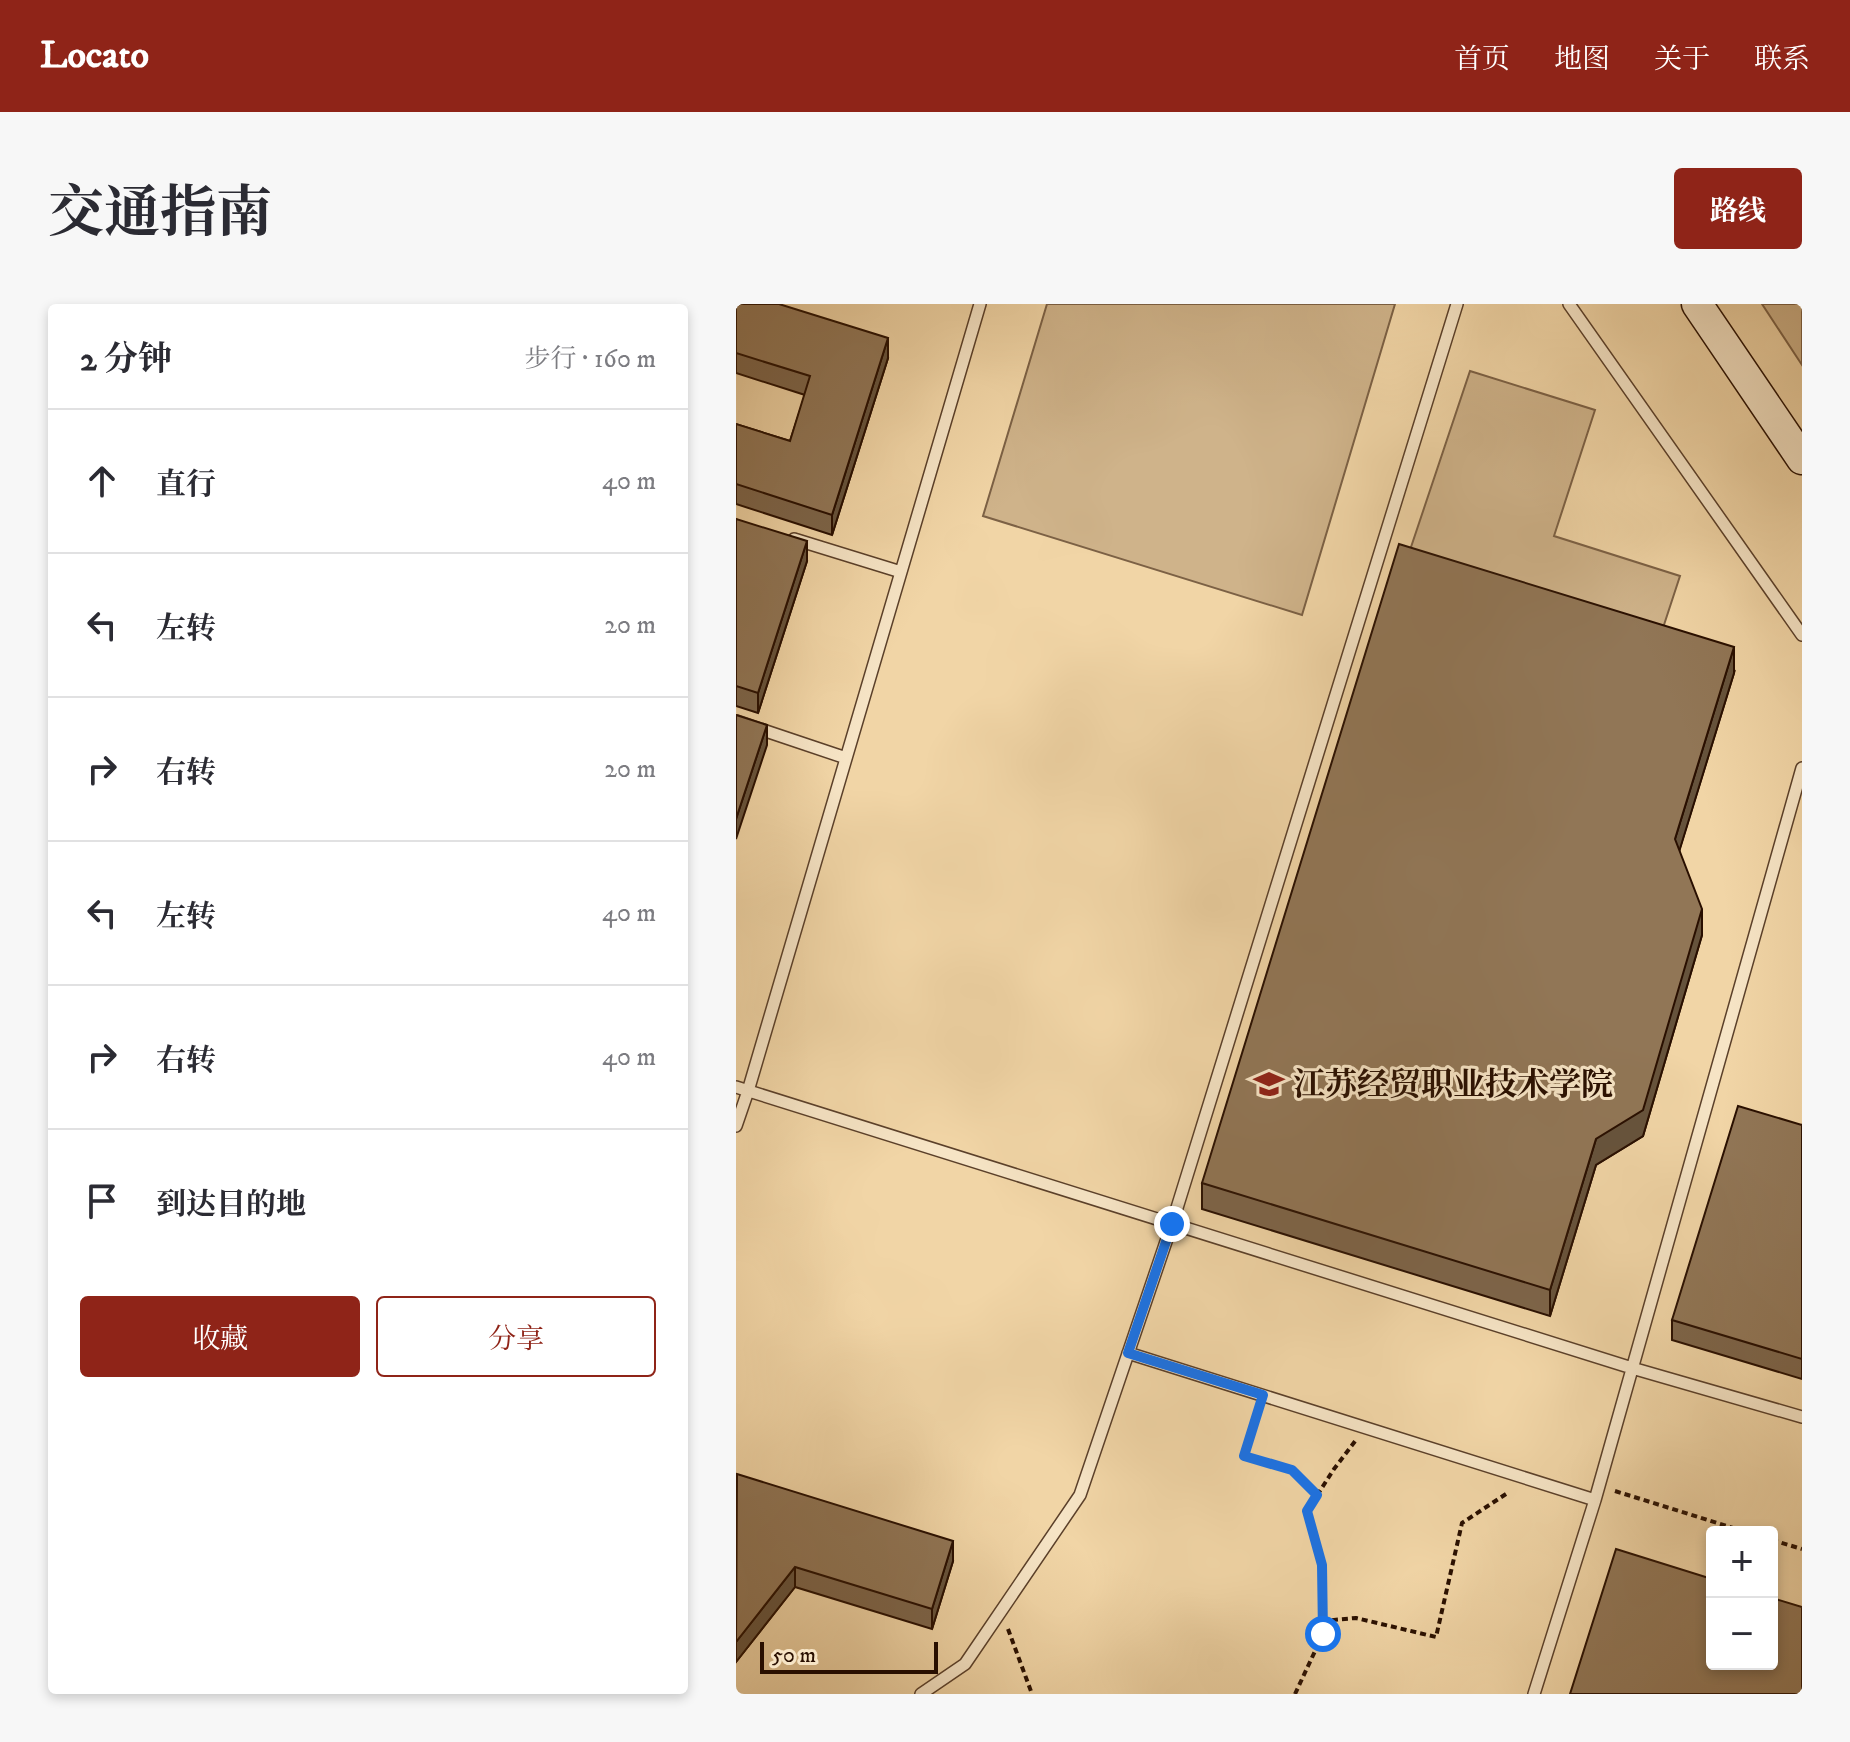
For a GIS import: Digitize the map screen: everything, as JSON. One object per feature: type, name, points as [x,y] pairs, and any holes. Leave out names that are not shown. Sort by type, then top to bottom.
[{"type":"street","points":[[1697,304],[1802,459]]},
{"type":"lane","points":[[736,1126],[742,1089],[846,758],[980,304]]},
{"type":"lane","points":[[921,1694],[965,1664],[1080,1495],[1172,1224],[1457,304]]},
{"type":"lane","points":[[1569,304],[1802,635]]},
{"type":"lane","points":[[781,534],[901,572]]},
{"type":"lane","points":[[736,721],[846,758]]},
{"type":"lane","points":[[1534,1694],[1595,1500],[1802,768]]},
{"type":"lane","points":[[742,1089],[1632,1368],[1802,1417]]},
{"type":"lane","points":[[1128,1353],[1595,1500]]},
{"type":"path","points":[[1263,1395],[1244,1456],[1292,1470],[1317,1495]]},
{"type":"path","points":[[1295,1694],[1323,1634],[1322,1565],[1307,1511],[1366,1428]]},
{"type":"path","points":[[1322,1621],[1356,1618],[1436,1637],[1462,1523],[1527,1479]]},
{"type":"path","points":[[1599,1486],[1727,1526]]},
{"type":"path","points":[[1778,1542],[1802,1549]]},
{"type":"path","points":[[1001,1611],[1032,1694]]},
{"type":"shaded area","points":[[1047,304],[1395,304],[1302,615],[983,516]]},
{"type":"shaded area","points":[[1762,304],[1802,304],[1802,365]]},
{"type":"shaded area","points":[[1470,371],[1595,410],[1554,536],[1680,576],[1660,637],[1407,559]]},
{"type":"building","points":[[736,304],[779,304],[888,338],[832,515],[736,484],[736,424],[790,441],[810,376],[736,353]]},
{"type":"building","points":[[736,519],[807,541],[758,693],[736,686]]},
{"type":"building","points":[[1399,544],[1734,647],[1675,839],[1702,909],[1643,1110],[1596,1139],[1550,1290],[1202,1183]]},
{"type":"building","points":[[736,715],[767,725],[736,819]]},
{"type":"building","points":[[1738,1106],[1802,1125],[1802,1359],[1672,1320]]},
{"type":"building","points":[[737,1474],[953,1541],[932,1609],[795,1567],[736,1642]]},
{"type":"building","points":[[1616,1549],[1706,1577],[1706,1670],[1778,1670],[1778,1600],[1802,1607],[1802,1694],[1570,1694]]},
{"type":"place","name":"江苏经贸职业技术学院","points":[[1269,1084]]},
{"type":"route","points":[[1172,1224],[1128,1353],[1263,1395],[1244,1456],[1292,1470],[1317,1495],[1307,1511],[1322,1565],[1323,1634]]}]
